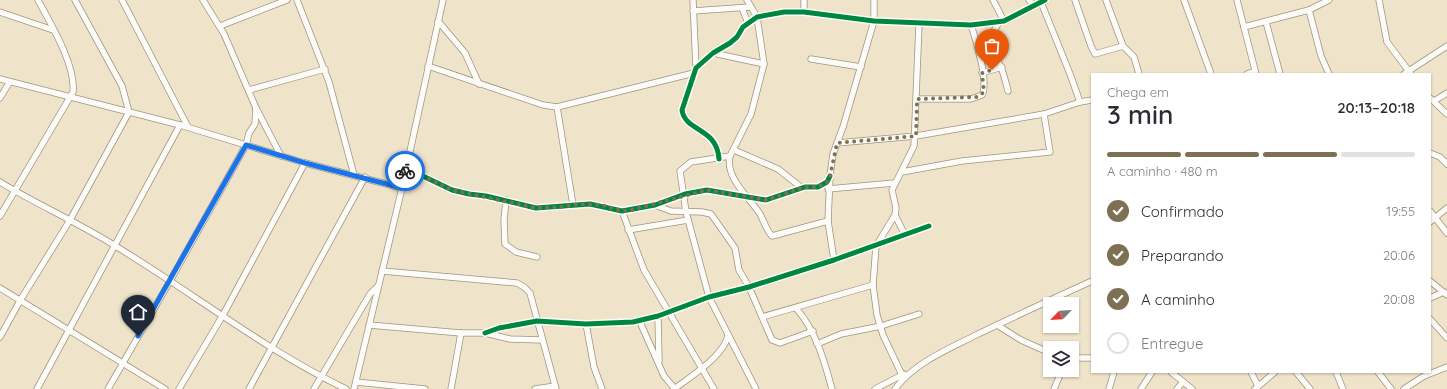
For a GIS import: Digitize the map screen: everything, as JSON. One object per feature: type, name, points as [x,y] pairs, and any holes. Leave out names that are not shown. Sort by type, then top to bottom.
[{"type":"street","points":[[0,216],[71,98],[74,84],[65,54],[38,0]]},
{"type":"street","points":[[0,337],[21,299],[70,220],[129,112],[122,86],[75,0]]},
{"type":"street","points":[[122,0],[188,127]]},
{"type":"street","points":[[203,0],[220,26],[233,51],[256,108],[281,156]]},
{"type":"street","points":[[220,26],[287,0]]},
{"type":"street","points":[[297,0],[325,69],[354,174]]},
{"type":"street","points":[[354,389],[402,188],[443,0]]},
{"type":"street","points":[[693,0],[695,70],[682,114],[687,121],[712,138],[719,150],[719,158]]},
{"type":"street","points":[[747,0],[757,17],[764,64],[750,114],[730,156],[730,170],[746,197],[759,213],[772,236],[828,220]]},
{"type":"street","points":[[804,0],[804,12]]},
{"type":"street","points":[[834,260],[828,220],[828,189],[830,176],[837,143],[874,21],[874,0]]},
{"type":"street","points":[[993,0],[1002,22]]},
{"type":"street","points":[[1029,0],[1034,6]]},
{"type":"street","points":[[1075,0],[1095,54],[1123,46]]},
{"type":"street","points":[[1106,0],[1123,46],[1134,57],[1139,73]]},
{"type":"street","points":[[1184,0],[1211,73]]},
{"type":"street","points":[[1238,0],[1256,73]]},
{"type":"street","points":[[1244,28],[1309,10],[1329,0]]},
{"type":"street","points":[[1379,0],[1387,42],[1408,73],[1447,46]]},
{"type":"street","points":[[428,66],[544,105],[557,107],[695,70],[713,53],[737,37],[748,23],[757,17],[784,12],[804,12],[874,21],[971,25],[1002,22],[1043,1],[1080,102]]},
{"type":"street","points":[[693,11],[750,7]]},
{"type":"street","points":[[742,8],[748,23]]},
{"type":"street","points":[[1309,10],[1321,56],[1329,73]]},
{"type":"street","points":[[0,12],[53,30]]},
{"type":"street","points":[[438,22],[465,53],[479,84]]},
{"type":"street","points":[[979,57],[1002,22]]},
{"type":"street","points":[[1266,22],[1280,73]]},
{"type":"street","points":[[902,375],[881,326],[874,301],[873,285],[876,246],[895,215],[896,208],[892,190],[894,183],[911,155],[916,136],[919,24]]},
{"type":"street","points":[[917,99],[977,97],[984,92],[976,40],[971,25]]},
{"type":"street","points":[[976,40],[997,57],[1002,67],[1008,91]]},
{"type":"street","points":[[713,53],[764,64]]},
{"type":"street","points":[[811,59],[861,67]]},
{"type":"street","points":[[982,73],[1002,67]]},
{"type":"street","points":[[249,90],[325,69]]},
{"type":"street","points":[[0,79],[9,83],[188,127],[305,163],[354,174],[402,188]]},
{"type":"street","points":[[0,98],[9,83]]},
{"type":"street","points":[[1447,93],[1432,99],[1447,114]]},
{"type":"street","points":[[837,143],[916,136],[1044,114],[1080,102],[1091,100]]},
{"type":"street","points":[[557,107],[573,205]]},
{"type":"street","points":[[108,389],[170,282],[246,145],[255,124],[256,108]]},
{"type":"street","points":[[902,172],[962,161],[1050,152],[1044,114]]},
{"type":"street","points":[[36,389],[116,246],[180,125]]},
{"type":"street","points":[[734,150],[778,169],[802,188]]},
{"type":"street","points":[[1431,155],[1447,164]]},
{"type":"street","points":[[730,156],[700,160],[683,168],[680,171],[681,180],[686,212],[709,297],[756,389]]},
{"type":"street","points":[[179,389],[222,315],[305,163]]},
{"type":"street","points":[[406,168],[452,190],[506,200],[536,208],[590,204],[622,211],[655,205],[684,194],[713,190],[766,200],[802,188],[818,187],[827,182],[830,176]]},
{"type":"street","points":[[249,389],[365,177]]},
{"type":"street","points":[[0,182],[116,246],[272,347],[321,377],[346,389]]},
{"type":"street","points":[[828,189],[894,183]]},
{"type":"street","points":[[506,200],[504,220],[505,244],[516,252],[537,257]]},
{"type":"street","points":[[655,205],[671,211],[702,212],[711,214],[735,248],[739,270],[749,287],[772,340],[780,343],[813,331]]},
{"type":"street","points":[[1447,208],[1432,220],[1447,233]]},
{"type":"street","points":[[622,211],[644,270],[714,389]]},
{"type":"street","points":[[895,215],[905,235]]},
{"type":"street","points":[[628,230],[688,220]]},
{"type":"street","points":[[485,333],[499,328],[537,321],[586,324],[639,320],[658,316],[709,297],[749,287],[834,260],[929,226]]},
{"type":"street","points":[[382,271],[517,283],[524,287],[530,293],[556,387],[535,389]]},
{"type":"street","points":[[875,389],[997,325],[1091,281]]},
{"type":"street","points":[[1431,282],[1445,294]]},
{"type":"street","points":[[314,389],[370,294],[378,285]]},
{"type":"street","points":[[762,317],[873,285]]},
{"type":"street","points":[[0,288],[21,299],[165,389]]},
{"type":"street","points":[[1431,298],[1445,294]]},
{"type":"street","points":[[796,308],[813,331],[832,389]]},
{"type":"street","points":[[817,344],[842,334],[881,326],[919,314]]},
{"type":"street","points":[[658,316],[659,363]]},
{"type":"street","points":[[639,320],[664,376],[674,389],[702,368],[724,345],[728,335]]},
{"type":"street","points":[[1431,320],[1447,338]]},
{"type":"street","points":[[586,324],[594,367],[602,389]]},
{"type":"street","points":[[369,325],[461,333],[485,333],[510,339],[542,340]]},
{"type":"street","points":[[997,325],[1021,340],[1043,350]]},
{"type":"street","points":[[451,389],[461,333]]},
{"type":"street","points":[[1079,358],[1091,358]]},
{"type":"street","points":[[1431,371],[1447,367]]},
{"type":"street","points":[[895,389],[917,368]]},
{"type":"street","points":[[1109,389],[1114,373]]},
{"type":"street","points":[[1142,389],[1151,373]]},
{"type":"street","points":[[1173,373],[1192,389]]},
{"type":"street","points":[[1252,373],[1257,387],[1274,373]]},
{"type":"street","points":[[1297,373],[1310,389]]},
{"type":"street","points":[[1336,373],[1343,389]]},
{"type":"street","points":[[1379,373],[1390,389]]},
{"type":"street","points":[[1404,389],[1422,374]]},
{"type":"street","points":[[1054,389],[1059,377]]},
{"type":"street","points":[[356,382],[425,389]]},
{"type":"street","points":[[1177,389],[1183,382]]},
{"type":"cycle path","points":[[719,159],[717,149],[713,141],[689,122],[684,117],[682,110],[696,68],[713,53],[730,43],[737,37],[743,27],[757,17],[784,12],[804,12],[874,21],[971,25],[1004,21],[1045,0]]},
{"type":"cycle path","points":[[406,168],[452,190],[486,196],[536,208],[590,204],[622,211],[655,205],[685,194],[707,190],[766,200],[805,187],[818,187],[827,182],[830,176]]},
{"type":"cycle path","points":[[485,333],[499,328],[537,321],[586,324],[633,322],[658,316],[709,297],[749,287],[834,260],[929,226]]},
{"type":"way so far","points":[[405,171],[406,168],[452,190],[506,200],[536,208],[590,204],[602,205],[622,211],[655,205],[684,194],[707,190],[766,200],[805,187],[822,186],[827,182],[830,176],[833,154],[837,143],[916,136],[917,99],[971,99],[977,97],[982,95],[984,92],[982,73],[992,70]]},
{"type":"route","points":[[138,336],[170,282],[246,145],[305,163],[365,177],[402,188],[405,171]]}]
